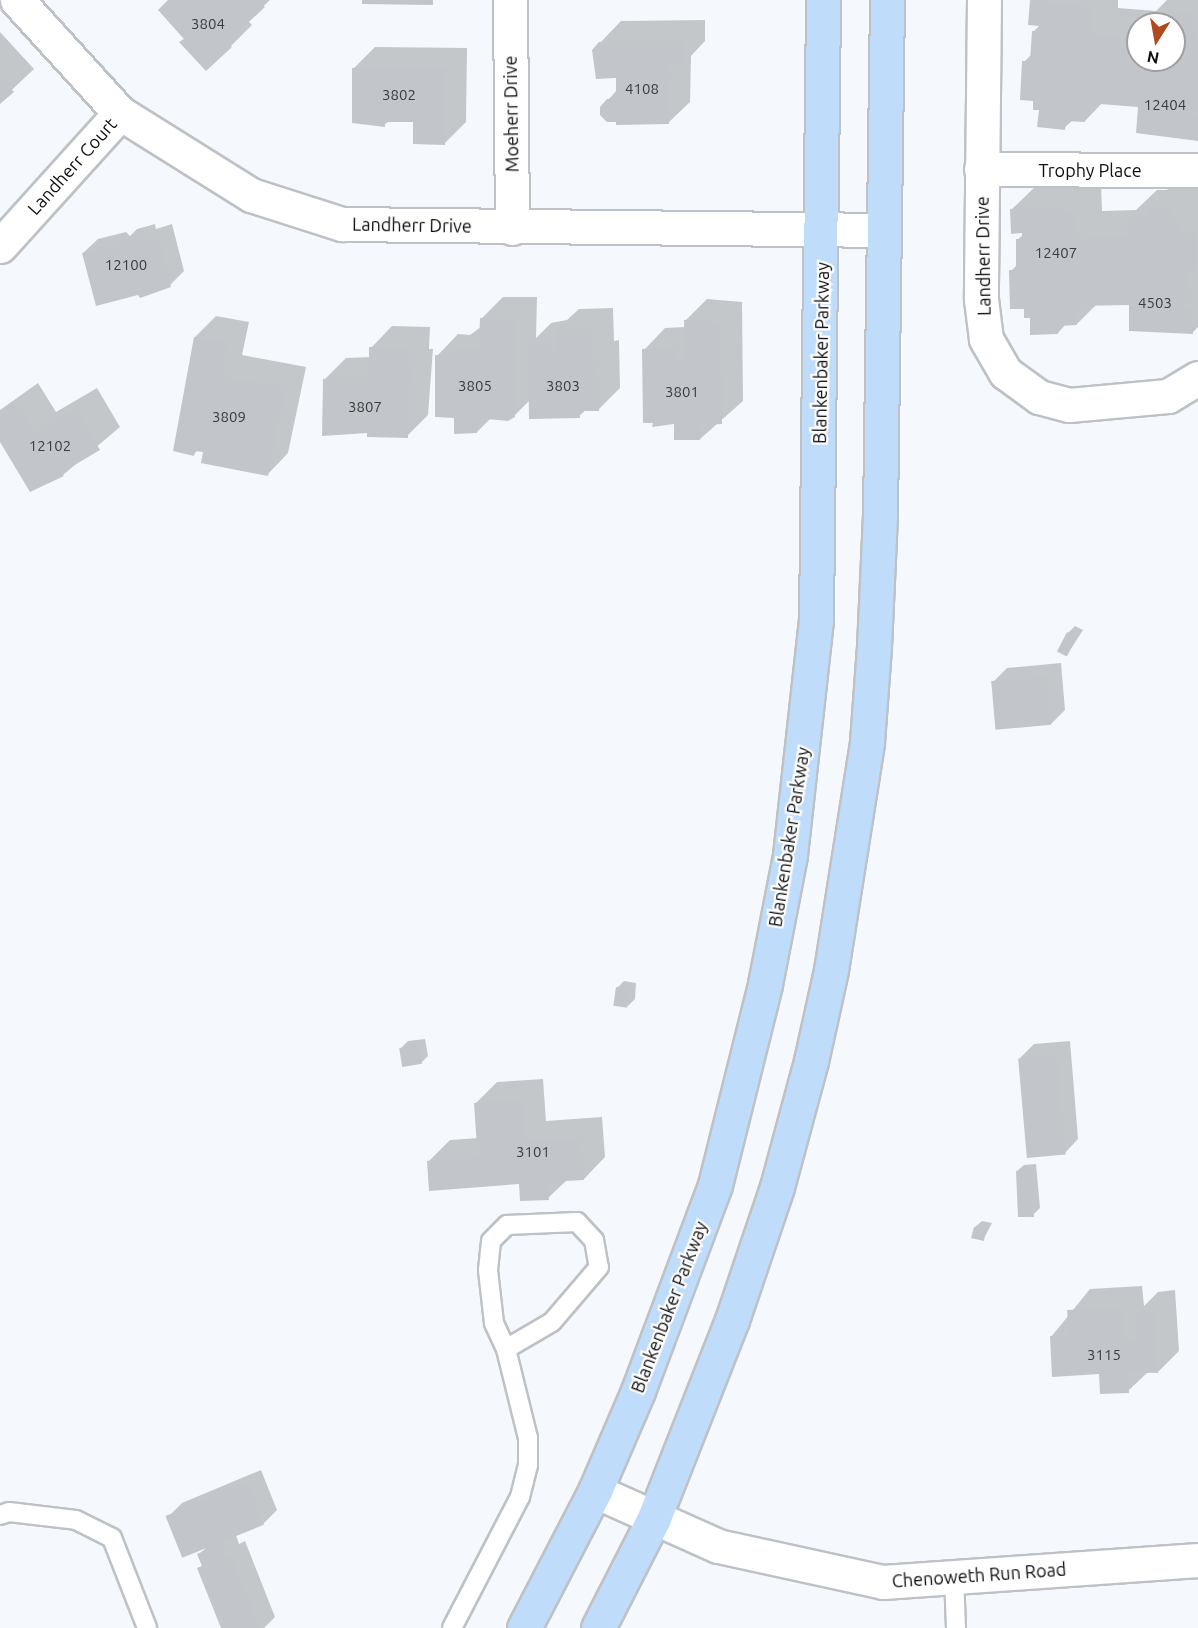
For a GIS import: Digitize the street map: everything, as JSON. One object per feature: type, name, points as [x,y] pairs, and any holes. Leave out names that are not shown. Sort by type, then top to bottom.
[{"type":"main road","name":"Blankenbaker Parkway","points":[[524,1628],[595,1491],[638,1391],[715,1185],[762,994],[790,855],[816,620],[823,230],[823,0]]},
{"type":"main road","points":[[598,1628],[654,1518],[732,1320],[777,1187],[831,969],[868,730],[880,515],[887,0]]},
{"type":"street","name":"Landherr Drive","points":[[17,0],[120,113],[251,195],[342,224],[512,228],[884,230]]},
{"type":"street","name":"Moeherr Drive","points":[[510,0],[512,228]]},
{"type":"street","name":"Landherr Drive","points":[[984,0],[981,299],[986,339],[1006,373],[1039,397],[1069,405],[1168,396],[1198,378]]},
{"type":"street","name":"Landherr Court","points":[[0,246],[120,113]]},
{"type":"street","name":"Trophy Place","points":[[981,169],[1198,170]]},
{"type":"street","name":"Chenoweth Run Road","points":[[595,1491],[718,1546],[883,1582],[1198,1560]]},
{"type":"lane","points":[[452,1628],[515,1507],[528,1465],[528,1438],[506,1349],[494,1323],[488,1270],[491,1241],[507,1225],[577,1222],[594,1240],[598,1267],[552,1322],[506,1349]]},
{"type":"lane","points":[[0,1515],[9,1512],[76,1520],[112,1538],[147,1628]]},
{"type":"lane","points":[[954,1576],[956,1628]]},
{"type":"building","points":[[168,0],[258,0],[265,7],[227,42],[232,47],[206,71],[179,42],[184,39],[158,10]]},
{"type":"building","points":[[362,0],[433,0],[433,5],[362,4]]},
{"type":"building","points":[[1030,0],[1093,8],[1090,35],[1126,38],[1126,72],[1186,72],[1186,14],[1192,14],[1191,31],[1196,32],[1198,40],[1198,111],[1192,111],[1191,116],[1198,117],[1198,141],[1136,133],[1138,107],[1087,103],[1085,122],[1066,121],[1065,130],[1037,127],[1039,110],[1033,110],[1033,101],[1020,100],[1022,61],[1030,61],[1032,31],[1039,31],[1039,26],[1028,25]]},
{"type":"building","points":[[684,41],[684,64],[670,64],[669,124],[616,125],[616,122],[607,122],[600,115],[600,107],[607,99],[616,99],[616,78],[596,79],[592,50],[599,42]]},
{"type":"building","points":[[352,68],[446,68],[445,145],[413,144],[413,122],[385,122],[385,127],[352,123]]},
{"type":"building","points":[[0,77],[14,92],[0,104]]},
{"type":"building","points":[[1146,208],[1173,208],[1174,225],[1180,225],[1180,233],[1196,233],[1194,271],[1188,271],[1191,304],[1183,304],[1182,309],[1193,309],[1193,334],[1129,331],[1129,305],[1077,306],[1077,325],[1058,326],[1058,334],[1030,335],[1030,318],[1024,318],[1024,309],[1010,309],[1009,270],[1016,270],[1016,239],[1022,239],[1022,233],[1011,234],[1010,209],[1074,211],[1075,238],[1128,237],[1127,217],[1147,217]]},
{"type":"building","points":[[140,237],[142,242],[158,237],[171,276],[168,277],[171,287],[140,298],[138,295],[96,306],[82,253],[112,245],[113,250],[122,248],[121,243]]},
{"type":"building","points":[[480,318],[516,318],[515,417],[508,421],[477,418],[477,433],[454,434],[454,418],[435,417],[435,355],[454,355],[455,347],[479,348]]},
{"type":"building","points":[[711,319],[711,323],[721,323],[722,424],[701,425],[700,440],[674,440],[674,424],[652,427],[653,423],[643,423],[642,349],[678,347],[678,360],[685,360],[684,320]]},
{"type":"building","points":[[556,329],[592,329],[593,361],[598,361],[599,411],[580,411],[580,418],[529,419],[528,344],[547,341],[552,344],[552,354],[556,354]]},
{"type":"building","points":[[194,337],[228,343],[222,376],[285,388],[268,476],[201,463],[203,452],[195,451],[194,456],[173,451]]},
{"type":"building","points":[[369,347],[409,348],[409,370],[413,370],[412,382],[409,382],[408,438],[367,437],[367,433],[322,436],[323,379],[369,377]]},
{"type":"building","points":[[16,403],[34,432],[75,408],[100,450],[61,473],[64,476],[30,492],[0,442],[0,413]]},
{"type":"building","points":[[1067,632],[1077,637],[1067,657],[1057,652]]},
{"type":"building","points":[[1047,676],[1051,725],[995,730],[991,681]]},
{"type":"building","points":[[616,987],[630,989],[627,1008],[613,1006]]},
{"type":"building","points":[[419,1045],[422,1064],[402,1067],[399,1048]]},
{"type":"building","points":[[1057,1055],[1066,1155],[1027,1158],[1018,1058]]},
{"type":"building","points":[[522,1099],[525,1142],[581,1138],[584,1180],[547,1182],[549,1200],[520,1201],[519,1184],[429,1191],[427,1161],[483,1157],[483,1148],[477,1148],[474,1103]]},
{"type":"building","points":[[1030,1170],[1034,1217],[1018,1217],[1016,1171]]},
{"type":"building","points":[[974,1227],[986,1229],[984,1241],[971,1238]]},
{"type":"building","points":[[1122,1307],[1124,1341],[1137,1340],[1135,1312],[1155,1311],[1158,1373],[1127,1371],[1129,1393],[1100,1394],[1099,1374],[1052,1377],[1050,1336],[1069,1335],[1067,1310]]},
{"type":"building","points":[[247,1483],[264,1525],[182,1558],[165,1516]]},
{"type":"building","points":[[220,1545],[225,1557],[230,1554],[260,1628],[221,1628],[197,1568],[202,1566],[197,1554]]}]
